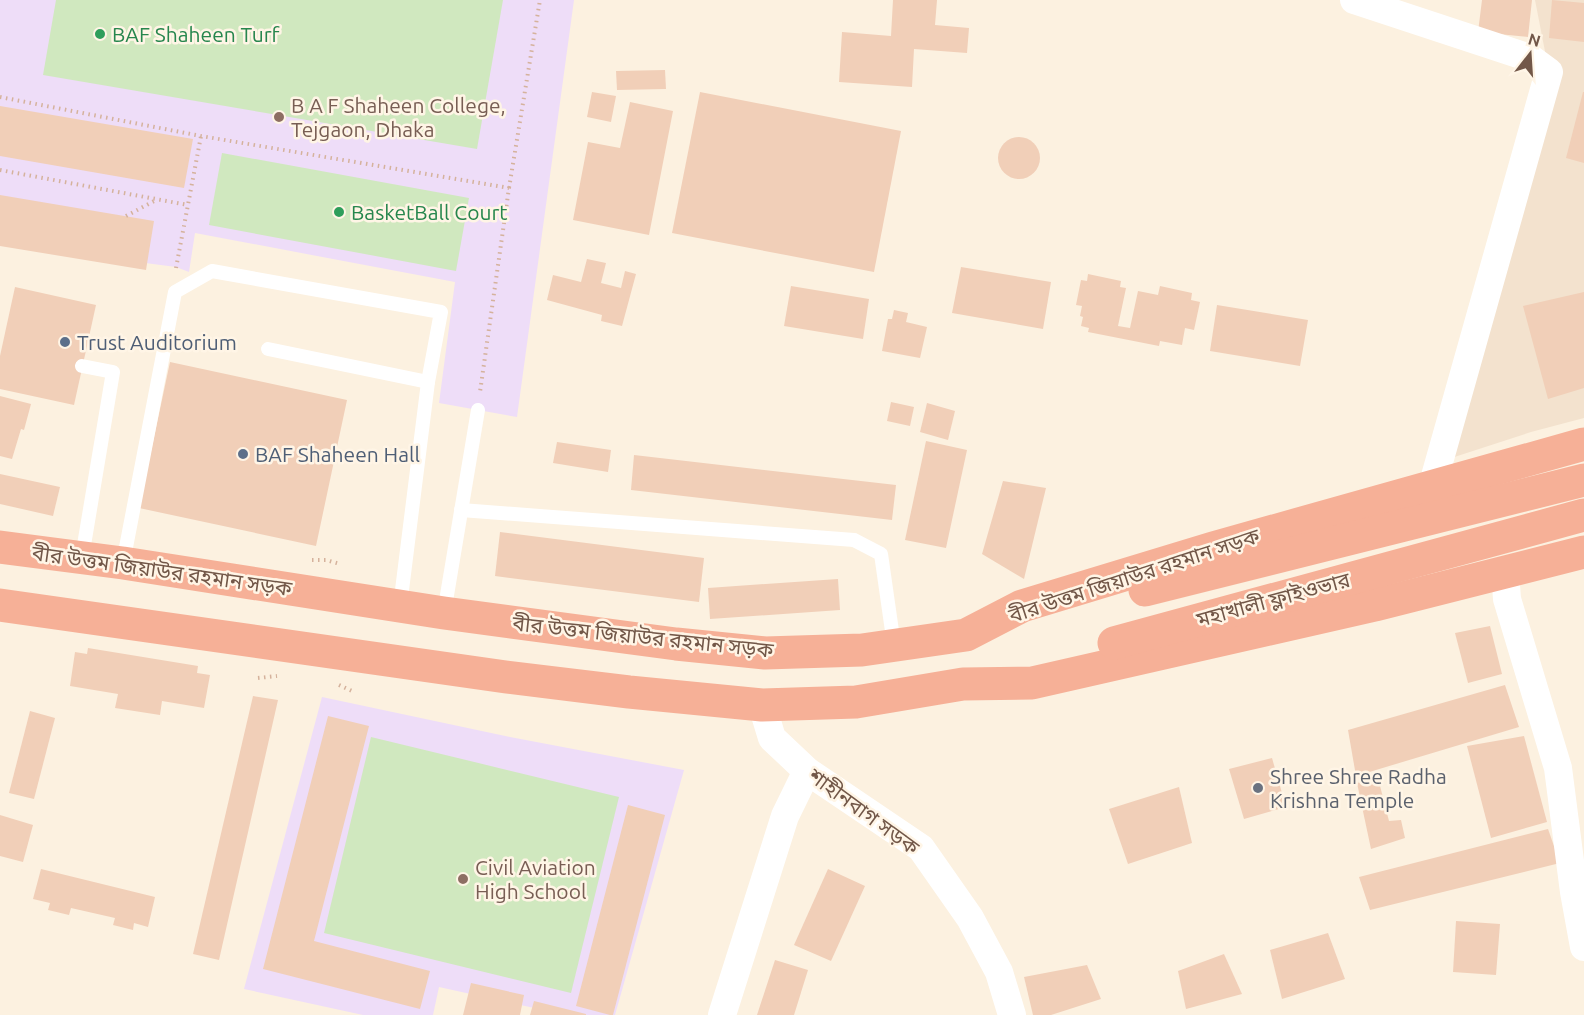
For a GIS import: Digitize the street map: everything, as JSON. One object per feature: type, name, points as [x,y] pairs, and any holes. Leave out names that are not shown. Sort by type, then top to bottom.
[{"type":"highway","name":"বীর উত্তম জিয়াউর রহমান সড়ক","points":[[0,547],[123,563],[444,613],[676,644],[765,653],[862,650],[966,635],[1022,606],[1213,548],[1584,444]]},
{"type":"highway","name":"মহাখালী ফ্লাইওভার","points":[[966,635],[1584,480]]},
{"type":"highway","name":"মহাখালী ফ্লাইওভার","points":[[963,684],[1584,514]]},
{"type":"highway","points":[[0,605],[506,677],[762,705],[856,702],[963,684],[1032,683],[1375,605],[1584,552]]},
{"type":"street","points":[[1354,0],[1530,58],[1549,72],[1432,487]]},
{"type":"street","points":[[1505,571],[1507,599],[1558,768],[1574,892],[1584,947]]},
{"type":"street","name":"শাহীনবাগ সড়ক","points":[[762,705],[772,738],[807,771],[921,848],[980,936],[999,972],[1012,1015]]},
{"type":"street","points":[[722,1015],[785,816],[807,771]]},
{"type":"lane","points":[[123,563],[175,292],[212,271],[441,312],[428,382],[400,606]]},
{"type":"lane","points":[[268,349],[428,382]]},
{"type":"lane","points":[[82,366],[113,372],[82,558]]},
{"type":"lane","points":[[444,613],[478,410]]},
{"type":"lane","points":[[461,510],[854,540],[881,554],[894,645]]},
{"type":"path","points":[[478,410],[509,188],[540,0]]},
{"type":"path","points":[[0,97],[201,136],[509,188]]},
{"type":"path","points":[[175,292],[176,267],[201,136]]},
{"type":"path","points":[[0,170],[189,205]]},
{"type":"path","points":[[126,216],[157,200]]},
{"type":"shaded area","name":"B A F Shaheen College, Tejgaon, Dhaka","points":[[0,0],[574,0],[517,417],[439,403],[455,282],[195,233],[189,272],[176,267],[0,244]]},
{"type":"shaded area","points":[[1535,0],[1584,0],[1584,418],[1531,432],[1439,462],[1549,72]]},
{"type":"shaded area","name":"Civil Aviation High School","points":[[322,697],[510,737],[684,770],[615,1015],[566,1015],[439,987],[433,1015],[363,1015],[244,989]]},
{"type":"green space","points":[[56,0],[503,0],[477,149],[43,75]]},
{"type":"green space","name":"BasketBall Court","points":[[222,153],[469,198],[456,271],[209,225]]},
{"type":"green space","points":[[371,737],[619,797],[571,993],[324,933]]},
{"type":"building","points":[[893,0],[937,0],[935,25],[969,28],[967,53],[914,49],[912,87],[839,82],[842,32],[891,36]]},
{"type":"building","points":[[1482,0],[1532,0],[1528,37],[1478,32]]},
{"type":"building","points":[[1552,0],[1584,3],[1584,42],[1549,38]]},
{"type":"building","points":[[665,70],[666,89],[617,90],[616,71]]},
{"type":"building","points":[[592,92],[616,96],[611,122],[587,117]]},
{"type":"building","points":[[700,92],[901,131],[874,272],[672,233]]},
{"type":"building","points":[[1584,92],[1584,163],[1566,158]]},
{"type":"building","points":[[630,102],[673,111],[649,235],[573,220],[588,142],[620,148]]},
{"type":"building","points":[[0,106],[193,139],[184,188],[0,156]]},
{"type":"building","points":[[1019,137],[1034,143],[1040,158],[1034,173],[1019,179],[1004,173],[998,158],[1004,143]]},
{"type":"building","points":[[0,195],[154,221],[146,270],[0,246]]},
{"type":"building","points":[[587,259],[606,263],[601,283],[621,288],[625,271],[636,274],[622,326],[601,321],[602,315],[547,300],[553,275],[581,282]]},
{"type":"building","points":[[961,267],[1051,282],[1043,329],[952,313]]},
{"type":"building","points":[[1088,274],[1121,281],[1120,287],[1126,288],[1118,326],[1130,328],[1138,291],[1158,295],[1160,286],[1192,293],[1191,300],[1200,302],[1194,330],[1185,328],[1182,345],[1160,341],[1159,346],[1088,332],[1089,328],[1081,326],[1082,306],[1076,305],[1081,280],[1087,281]]},
{"type":"building","points":[[791,286],[869,299],[863,339],[784,326]]},
{"type":"building","points":[[15,287],[96,305],[74,405],[0,389],[0,356]]},
{"type":"building","points":[[1584,292],[1584,388],[1548,399],[1523,306]]},
{"type":"building","points":[[1217,305],[1308,320],[1300,366],[1210,351]]},
{"type":"building","points":[[894,310],[908,313],[906,322],[927,327],[920,358],[882,351],[888,319],[892,319]]},
{"type":"building","name":"BAF Shaheen Hall","points":[[170,362],[347,400],[316,546],[139,508]]},
{"type":"building","points":[[0,396],[31,404],[24,430],[21,429],[12,459],[0,456]]},
{"type":"building","points":[[891,402],[914,407],[910,426],[887,421]]},
{"type":"building","points":[[927,403],[955,411],[948,440],[920,432]]},
{"type":"building","points":[[926,441],[967,450],[946,548],[905,540]]},
{"type":"building","points":[[557,442],[611,450],[608,472],[553,463]]},
{"type":"building","points":[[634,455],[896,485],[892,520],[631,490]]},
{"type":"building","points":[[0,474],[60,487],[53,516],[0,504]]},
{"type":"building","points":[[1003,481],[1046,488],[1024,579],[982,554]]},
{"type":"building","points":[[500,532],[704,558],[699,602],[495,576]]},
{"type":"building","points":[[838,579],[840,610],[710,619],[708,588]]},
{"type":"building","points":[[1490,626],[1502,674],[1468,683],[1455,633]]},
{"type":"building","points":[[88,648],[198,666],[197,673],[210,675],[204,708],[162,701],[160,715],[115,708],[118,694],[70,686],[75,652],[87,654]]},
{"type":"building","points":[[1505,685],[1519,727],[1356,776],[1348,730]]},
{"type":"building","points":[[253,696],[278,700],[219,960],[193,954]]},
{"type":"building","points":[[30,711],[55,718],[34,799],[9,793]]},
{"type":"building","points":[[328,716],[369,726],[314,941],[430,971],[420,1009],[263,969]]},
{"type":"building","points":[[1524,736],[1547,822],[1491,838],[1467,746]]},
{"type":"building","name":"Shree Shree Radha Krishna Temple","points":[[1272,758],[1286,807],[1244,819],[1229,769]]},
{"type":"building","points":[[1378,778],[1389,821],[1401,820],[1405,838],[1371,849],[1357,783]]},
{"type":"building","points":[[1179,787],[1192,843],[1128,864],[1109,809]]},
{"type":"building","points":[[628,805],[665,815],[613,1015],[610,1015],[576,1006]]},
{"type":"building","points":[[0,815],[33,825],[23,862],[0,856]]},
{"type":"building","points":[[1548,829],[1560,863],[1370,910],[1359,877]]},
{"type":"building","points":[[41,869],[155,897],[148,927],[134,923],[133,930],[113,925],[115,918],[71,908],[69,915],[48,910],[50,903],[33,899]]},
{"type":"building","points":[[828,869],[865,886],[831,961],[794,945]]},
{"type":"building","points":[[1456,921],[1500,924],[1496,975],[1453,972]]},
{"type":"building","points":[[1328,933],[1345,979],[1282,999],[1270,950]]},
{"type":"building","points":[[1224,954],[1242,994],[1186,1009],[1178,971]]},
{"type":"building","points":[[775,960],[808,970],[794,1015],[757,1015]]},
{"type":"building","points":[[1087,965],[1101,999],[1051,1015],[1033,1015],[1024,977]]},
{"type":"building","points":[[471,983],[524,995],[520,1015],[463,1015]]},
{"type":"building","points":[[534,1001],[586,1014],[586,1015],[530,1015]]},
{"type":"place","name":"BAF Shaheen Turf","points":[[100,34]]},
{"type":"place","name":"B A F Shaheen College, Tejgaon, Dhaka","points":[[279,117]]},
{"type":"place","name":"BasketBall Court","points":[[339,212]]},
{"type":"place","name":"Trust Auditorium","points":[[65,342]]},
{"type":"place","name":"BAF Shaheen Hall","points":[[243,454]]},
{"type":"place","name":"Shree Shree Radha Krishna Temple","points":[[1258,788]]},
{"type":"place","name":"Civil Aviation High School","points":[[463,879]]}]
